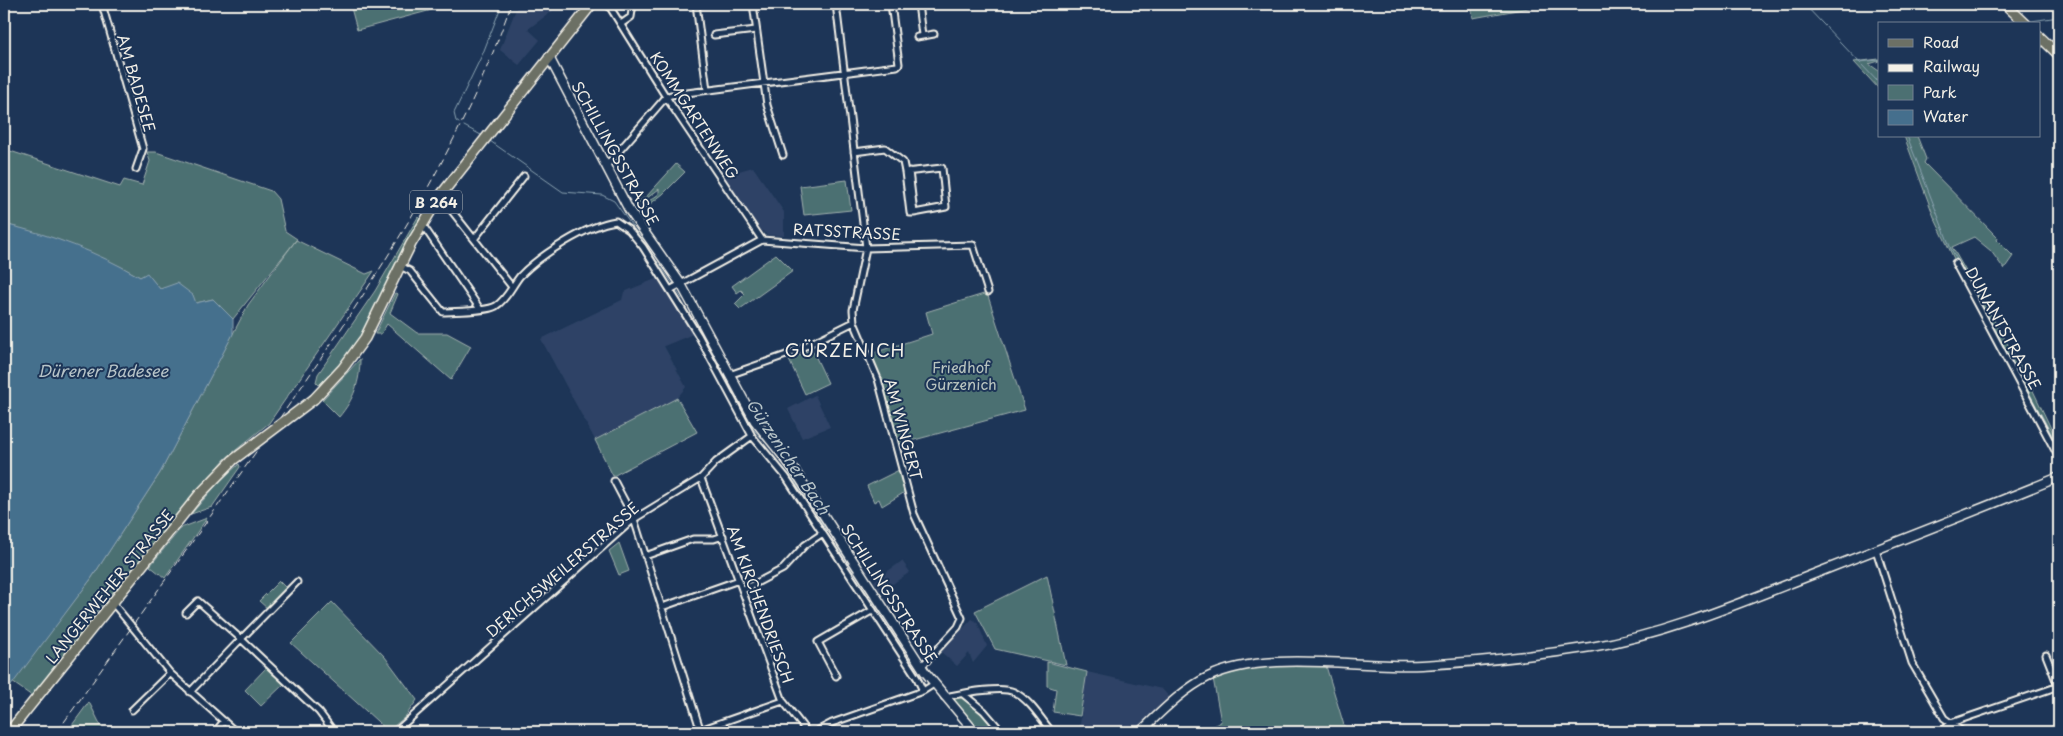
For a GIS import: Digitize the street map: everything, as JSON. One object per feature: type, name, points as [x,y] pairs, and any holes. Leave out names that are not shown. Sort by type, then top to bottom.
[{"type":"main road","name":"B 264","points":[[400,266],[422,224],[440,196],[592,4]]},
{"type":"main road","points":[[2005,4],[2024,22]]},
{"type":"main road","points":[[2040,37],[2059,55]]},
{"type":"main road","name":"LANGERWEHER STRASSE","points":[[9,732],[198,496],[234,460],[314,399],[355,352],[375,320],[400,266]]},
{"type":"street","name":"AM BADESEE","points":[[102,4],[143,149],[136,169]]},
{"type":"street","name":"KOMMGARTENWEG","points":[[608,4],[666,97],[762,240]]},
{"type":"street","points":[[621,24],[631,17],[633,4]]},
{"type":"street","points":[[696,4],[707,90]]},
{"type":"street","points":[[753,4],[768,112],[783,155]]},
{"type":"street","name":"AM WINGERT","points":[[836,4],[866,248],[853,310],[854,322],[878,378],[914,514],[962,618],[958,627],[922,666]]},
{"type":"street","points":[[606,166],[666,97],[707,90],[895,67],[899,64],[891,4]]},
{"type":"street","points":[[918,4],[920,36],[934,34]]},
{"type":"street","points":[[714,35],[756,30]]},
{"type":"street","name":"SCHILLINGSSTRASSE","points":[[549,57],[634,218],[681,284],[755,421],[795,471],[934,684],[975,732]]},
{"type":"street","points":[[854,152],[885,148],[903,162],[907,172],[910,213],[946,207],[942,168],[907,172]]},
{"type":"street","points":[[475,238],[524,176]]},
{"type":"street","points":[[400,266],[410,271],[441,311],[480,309],[495,306],[508,294],[512,287],[440,196]]},
{"type":"street","name":"SCHILLINGSSTRASSE","points":[[512,287],[536,262],[577,236],[613,222],[623,225],[643,247],[698,335],[752,436],[781,470],[873,610],[923,691]]},
{"type":"street","points":[[422,224],[480,309]]},
{"type":"street","points":[[670,290],[762,240]]},
{"type":"street","name":"RATSSTRASSE","points":[[762,240],[866,248],[973,245],[988,292]]},
{"type":"street","name":"DUNANTSTRASSE","points":[[1955,263],[2059,458]]},
{"type":"street","points":[[729,375],[789,354],[854,322]]},
{"type":"street","name":"DERICHSWEILERSTRASSE","points":[[395,732],[634,519],[701,478],[716,462],[752,436]]},
{"type":"street","points":[[1140,732],[1190,688],[1219,672],[1251,664],[1412,665],[1478,662],[1592,647],[1690,620],[1876,550],[2059,477]]},
{"type":"street","name":"AM KIRCHENDRIESCH","points":[[701,478],[783,701],[807,732]]},
{"type":"street","points":[[614,481],[634,519],[701,731],[783,701]]},
{"type":"street","points":[[743,590],[784,569],[806,545],[823,533]]},
{"type":"street","points":[[646,556],[693,540],[714,539],[723,536]]},
{"type":"street","points":[[1876,550],[1912,663],[1944,718],[1963,732]]},
{"type":"street","points":[[662,607],[739,580]]},
{"type":"street","points":[[190,692],[298,582]]},
{"type":"street","points":[[186,612],[198,600],[320,712],[334,732]]},
{"type":"street","points":[[112,602],[170,673],[236,732]]},
{"type":"street","points":[[836,676],[818,642],[873,610]]},
{"type":"street","points":[[1942,732],[1951,723],[2059,687],[2046,655]]},
{"type":"street","points":[[132,710],[170,673]]},
{"type":"street","points":[[815,732],[923,691],[934,684]]},
{"type":"street","points":[[944,697],[962,693],[999,690],[1013,692],[1027,703],[1052,732]]},
{"type":"street","points":[[962,693],[978,705],[1002,732]]},
{"type":"street","points":[[215,732],[224,721]]},
{"type":"street","points":[[1147,726],[1156,732]]},
{"type":"shaded area","points":[[518,4],[562,4],[528,29],[540,40],[519,65],[500,50]]},
{"type":"shaded area","points":[[753,167],[784,212],[784,236],[767,235],[761,230],[726,178],[732,173]]},
{"type":"shaded area","points":[[658,278],[693,334],[664,346],[686,387],[677,398],[595,440],[541,339],[622,300],[624,292]]},
{"type":"shaded area","points":[[815,395],[830,427],[802,438],[788,409]]},
{"type":"shaded area","points":[[902,561],[910,572],[881,592],[874,581]]},
{"type":"shaded area","points":[[972,619],[977,622],[987,646],[973,663],[969,653],[957,666],[941,652]]},
{"type":"shaded area","points":[[1087,672],[1162,689],[1171,699],[1135,732],[1079,732]]},
{"type":"green space","points":[[350,4],[454,4],[357,30]]},
{"type":"green space","points":[[1471,4],[1533,4],[1534,7],[1473,18]]},
{"type":"green space","points":[[1878,59],[1878,61],[1869,64],[1878,70],[1878,88],[1854,62]]},
{"type":"green space","points":[[1905,138],[1918,138],[1926,159],[1924,163],[1998,238],[1997,240],[2013,256],[2004,269],[1991,251],[1974,237],[1952,247],[2026,376],[2059,445],[2059,453],[1956,263],[1934,217]]},
{"type":"green space","points":[[4,149],[120,187],[124,180],[142,185],[150,161],[147,152],[156,152],[271,191],[278,199],[285,231],[297,239],[233,319],[213,299],[196,303],[169,287],[160,289],[147,274],[140,277],[74,246],[4,224]]},
{"type":"green space","points":[[676,164],[685,172],[663,194],[641,211],[639,208],[659,194],[659,189],[638,205],[636,203],[646,197]]},
{"type":"green space","points":[[847,180],[851,210],[804,215],[800,186]]},
{"type":"green space","points":[[418,217],[421,220],[392,270],[366,329],[343,361],[319,385],[316,382],[318,374],[375,291]]},
{"type":"green space","points":[[296,240],[366,274],[374,271],[269,423],[225,459],[96,612],[90,623],[32,696],[12,682],[91,579],[160,473],[248,305]]},
{"type":"green space","points":[[776,254],[793,271],[740,309],[735,304],[745,294],[741,290],[737,293],[732,286]]},
{"type":"green space","points":[[395,293],[398,294],[390,313],[417,333],[447,333],[471,346],[451,380],[387,324],[381,334],[375,334]]},
{"type":"green space","name":"Friedhof Gürzenich","points":[[987,293],[1025,410],[896,445],[870,354],[932,334],[926,312]]},
{"type":"green space","points":[[812,349],[828,383],[805,394],[789,360]]},
{"type":"green space","points":[[360,359],[359,375],[355,390],[349,404],[339,417],[322,400]]},
{"type":"green space","points":[[677,398],[697,432],[613,476],[595,440]]},
{"type":"green space","points":[[239,464],[240,467],[212,507],[191,514],[220,481]]},
{"type":"green space","points":[[899,470],[905,492],[882,506],[879,499],[874,502],[867,486]]},
{"type":"green space","points":[[207,518],[165,578],[150,566],[181,528]]},
{"type":"green space","points":[[619,543],[629,571],[619,575],[609,551]]},
{"type":"green space","points":[[1047,575],[1066,665],[995,649],[975,611]]},
{"type":"green space","points":[[279,581],[287,589],[268,609],[259,601]]},
{"type":"green space","points":[[332,602],[385,657],[417,700],[405,717],[388,731],[291,643]]},
{"type":"green space","points":[[1047,662],[1087,672],[1080,716],[1053,712],[1056,689],[1047,686]]},
{"type":"green space","points":[[1267,666],[1326,666],[1346,732],[1200,732],[1221,722],[1213,678],[1234,671]]},
{"type":"green space","points":[[266,668],[284,684],[261,706],[245,690]]},
{"type":"green space","points":[[964,697],[982,712],[999,732],[981,732],[951,698]]},
{"type":"green space","points":[[89,702],[104,732],[67,732]]},
{"type":"water","name":"Dürener Badesee","points":[[4,224],[74,245],[140,277],[147,273],[160,289],[177,283],[193,295],[196,303],[213,299],[233,319],[233,334],[160,473],[91,579],[4,695]]},
{"type":"waterway","name":"Gürzenicher Bach","points":[[459,123],[456,121],[454,113],[483,53],[502,4]]},
{"type":"waterway","points":[[1804,4],[1878,82]]},
{"type":"waterway","points":[[2031,21],[2059,17]]},
{"type":"waterway","points":[[1858,62],[1878,60]]},
{"type":"waterway","name":"Gürzenicher Bach","points":[[464,126],[481,135]]},
{"type":"waterway","points":[[1908,138],[1951,249],[1965,273]]},
{"type":"waterway","name":"Gürzenicher Bach","points":[[490,141],[563,192],[602,195],[614,201],[655,258]]},
{"type":"waterway","name":"Gürzenicher Bach","points":[[657,261],[673,284]]},
{"type":"waterway","points":[[1969,280],[2039,411]]},
{"type":"waterway","name":"Gürzenicher Bach","points":[[677,291],[682,299]]},
{"type":"waterway","name":"Gürzenicher Bach","points":[[690,315],[754,430],[779,457],[827,531]]},
{"type":"waterway","points":[[2041,414],[2059,448]]},
{"type":"waterway","name":"Gürzenicher Bach","points":[[837,546],[917,668]]},
{"type":"railway","points":[[57,732],[301,388],[370,284],[403,230],[463,120],[489,63],[511,4]]},
{"type":"district","name":"GÜRZENICH","points":[[845,349]]}]
